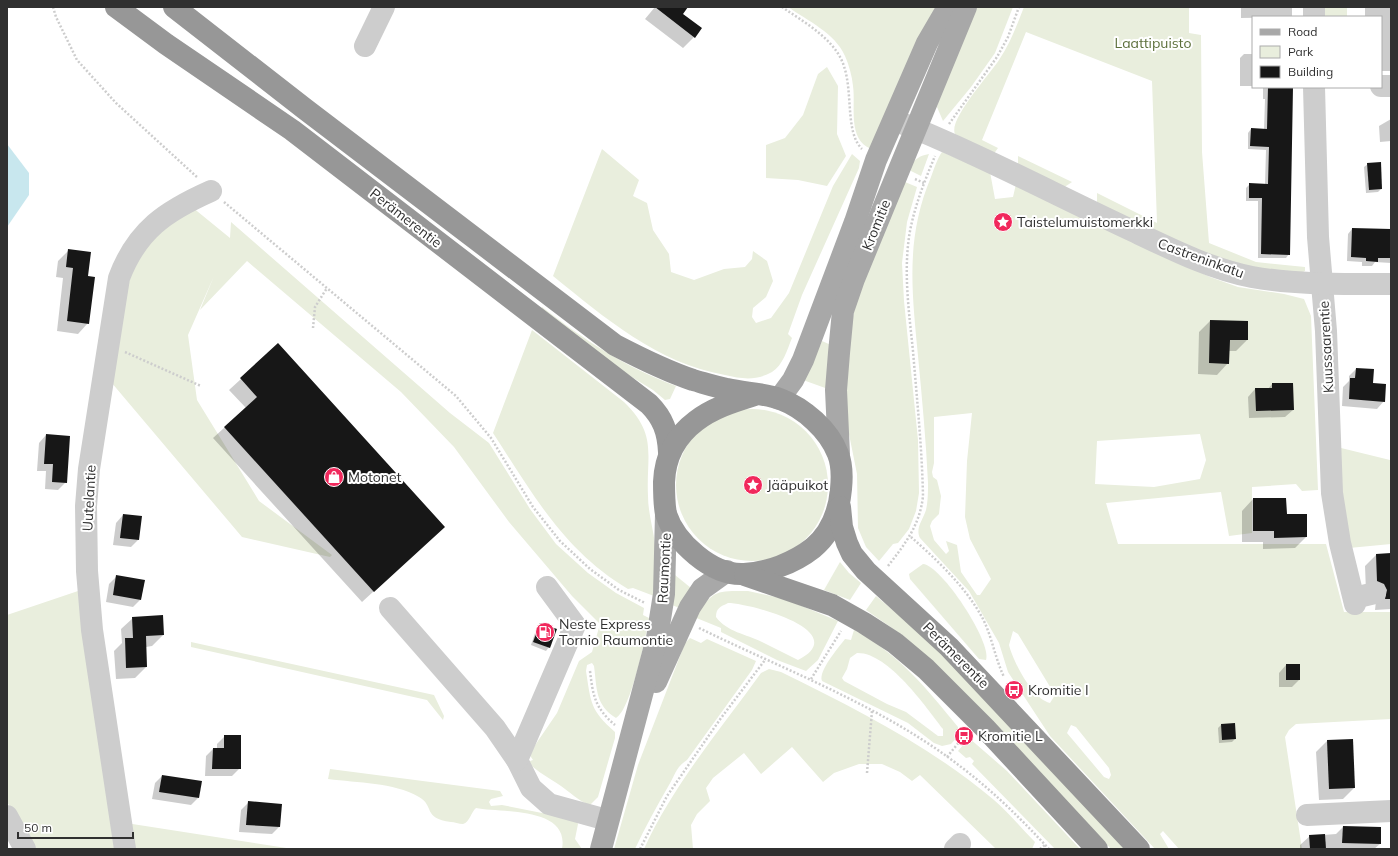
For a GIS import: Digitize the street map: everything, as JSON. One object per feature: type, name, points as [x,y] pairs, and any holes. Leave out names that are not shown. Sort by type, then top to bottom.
[{"type":"highway","name":"Perämerentie","points":[[116,7],[166,44],[292,130],[644,400],[658,414],[665,426],[669,452]]},
{"type":"highway","name":"Perämerentie","points":[[174,7],[317,119],[615,345],[652,364],[691,379],[727,389],[779,399],[798,408],[813,420],[828,436],[839,454]]},
{"type":"highway","points":[[758,394],[731,402],[695,421],[684,432],[669,452],[664,473],[666,514],[678,536],[688,548],[713,566],[832,605],[895,643],[926,669],[985,728],[1097,849]]},
{"type":"highway","points":[[734,573],[778,567],[798,559],[814,547],[828,532],[840,506],[842,481],[839,454]]},
{"type":"highway","name":"Perämerentie","points":[[840,506],[842,527],[852,554],[866,570],[949,647],[1139,849]]},
{"type":"main road","name":"Kromitie","points":[[779,399],[793,380],[803,360],[855,222],[876,160],[927,43],[948,7]]},
{"type":"main road","name":"Kromitie","points":[[839,454],[836,390],[844,311],[854,278],[966,7]]},
{"type":"main road","name":"Raumontie","points":[[601,849],[657,638],[664,594],[666,514]]},
{"type":"main road","name":"Raumontie","points":[[631,738],[690,607],[702,589],[734,573]]},
{"type":"street","points":[[365,46],[384,7]]},
{"type":"street","name":"Kuussaarentie","points":[[1314,88],[1318,237],[1323,284],[1332,493],[1340,543],[1354,601],[1375,593]]},
{"type":"street","name":"Castreninkatu","points":[[894,120],[916,128],[998,166],[1076,205],[1201,261],[1252,277],[1323,284],[1391,284]]},
{"type":"street","name":"Uutelantie","points":[[125,849],[92,630],[87,571],[86,506],[89,469],[119,278],[126,258],[133,247],[166,214],[182,204],[211,191]]},
{"type":"street","points":[[517,760],[575,625],[547,587]]},
{"type":"street","points":[[390,608],[495,728],[517,760],[531,788],[549,804],[608,820]]},
{"type":"street","points":[[1307,815],[1391,811]]},
{"type":"street","points":[[7,816],[25,849]]},
{"type":"path","points":[[53,7],[77,60],[116,103],[211,191],[456,396],[491,438],[533,507],[560,541],[590,569],[619,590],[646,603]]},
{"type":"path","points":[[782,7],[824,37],[838,52],[846,70],[850,87],[852,126],[858,145],[876,160]]},
{"type":"path","points":[[886,569],[910,537],[919,520],[923,496],[919,419],[908,304],[910,232],[915,208],[941,140],[957,111],[997,57],[1008,37],[1019,7]]},
{"type":"path","points":[[898,172],[924,183]]},
{"type":"path","points":[[313,328],[315,307],[327,288]]},
{"type":"path","points":[[109,345],[201,386]]},
{"type":"path","points":[[910,537],[942,567],[966,593],[983,620],[1003,676],[1007,681]]},
{"type":"path","points":[[692,624],[765,660],[811,679],[872,711],[947,757],[999,798],[1049,849]]},
{"type":"path","points":[[811,679],[845,626]]},
{"type":"path","points":[[640,849],[667,796],[721,718],[765,660]]},
{"type":"path","points":[[590,671],[595,702],[605,716],[631,738]]},
{"type":"path","points":[[867,774],[872,711]]},
{"type":"path","points":[[947,757],[964,736]]},
{"type":"path","points":[[1040,849],[1045,845]]},
{"type":"green space","points":[[788,7],[939,7],[871,149],[863,144],[858,138],[854,121],[854,94],[852,78],[846,59],[840,48],[828,34]]},
{"type":"green space","points":[[976,7],[1013,7],[995,53],[971,87],[943,121],[937,107],[939,95]]},
{"type":"green space","name":"Laattipuisto","points":[[1024,7],[1189,7],[1189,33],[1201,35],[1202,152],[1209,243],[1256,262],[1305,267],[1305,271],[1299,274],[1228,264],[1097,204],[1097,193],[1157,223],[1152,81],[1026,32],[982,140],[998,148],[993,155],[955,134],[955,127],[963,108],[1007,48]]},
{"type":"green space","points":[[1324,7],[1347,7],[1347,16],[1324,16]]},
{"type":"green space","points":[[827,67],[838,86],[837,134],[846,156],[827,186],[798,180],[766,178],[766,145],[785,138],[803,115],[818,74]]},
{"type":"green space","points":[[602,149],[639,180],[633,196],[647,203],[653,230],[669,254],[671,272],[694,280],[724,269],[745,267],[752,259],[753,251],[767,261],[773,281],[766,297],[753,308],[752,317],[756,323],[771,318],[789,293],[833,186],[852,154],[860,161],[859,168],[802,295],[788,334],[792,338],[782,361],[776,369],[760,377],[737,377],[700,369],[677,360],[654,349],[612,323],[553,276]]},
{"type":"green space","points":[[942,152],[990,172],[995,199],[1013,197],[1016,184],[1210,277],[1238,287],[1284,294],[1304,299],[1311,316],[1318,490],[1302,491],[1296,484],[1252,487],[1252,533],[1229,536],[1221,492],[1106,503],[1118,544],[1326,544],[1344,612],[1391,612],[1391,719],[1296,724],[1289,730],[1285,737],[1302,849],[1179,849],[1163,831],[1160,834],[1169,849],[1155,849],[1050,736],[1008,672],[999,643],[969,591],[920,538],[918,531],[927,507],[928,483],[914,310],[912,266],[917,222],[923,200]],"holes":[[[972,413],[967,461],[965,517],[970,539],[991,579],[980,595],[977,595],[961,572],[957,545],[946,541],[949,551],[946,554],[934,540],[930,526],[932,521],[939,514],[941,496],[937,480],[933,477],[932,472],[934,463],[934,417]],[[1200,434],[1206,460],[1200,479],[1154,487],[1095,484],[1097,441]],[[1013,631],[1018,634],[1055,695],[1050,703],[1043,700],[1030,687],[1019,669],[1009,645]],[[1071,725],[1076,727],[1109,768],[1111,775],[1109,779],[1104,777],[1067,733]]]},
{"type":"green space","points":[[929,154],[921,176],[911,171],[910,167],[916,159]]},
{"type":"green space","points":[[1018,156],[1072,182],[1063,188],[1018,164]]},
{"type":"green space","points":[[905,182],[917,187],[907,222],[902,263],[904,301],[918,440],[919,493],[916,511],[909,529],[898,543],[893,544],[879,561],[866,547],[858,528],[857,474],[846,419],[845,379],[848,342],[858,292]]},
{"type":"green space","points":[[192,207],[230,238],[231,222],[450,413],[489,443],[530,509],[556,544],[588,573],[616,593],[644,608],[643,615],[649,618],[637,672],[627,702],[622,712],[616,718],[604,707],[598,695],[594,666],[592,663],[587,665],[586,671],[589,691],[593,705],[601,718],[615,732],[615,738],[598,797],[590,805],[578,799],[527,762],[533,760],[529,754],[557,713],[579,661],[592,652],[600,624],[572,596],[509,522],[454,447],[401,392],[247,261],[200,310],[214,276],[188,335],[197,400],[259,501],[332,555],[330,557],[242,537],[111,382],[127,282],[134,262],[152,239]]},
{"type":"green space","points":[[542,307],[574,331],[606,352],[639,370],[676,386],[670,399],[665,400],[653,390],[617,368],[540,310]]},
{"type":"green space","points":[[532,330],[624,402],[635,414],[642,425],[648,446],[648,502],[656,550],[654,596],[633,588],[628,589],[605,574],[567,539],[536,499],[493,433]]},
{"type":"green space","points":[[822,341],[831,345],[828,389],[803,380]]},
{"type":"green space","points":[[745,409],[759,409],[774,412],[788,418],[806,431],[819,449],[825,463],[828,485],[825,507],[819,521],[806,539],[788,552],[774,558],[759,561],[745,561],[730,558],[716,552],[704,544],[693,533],[685,521],[679,507],[676,492],[676,478],[679,463],[685,449],[693,437],[704,426],[716,418],[730,412]]},
{"type":"green space","points":[[1337,447],[1390,460],[1391,544],[1349,548]]},
{"type":"green space","points":[[840,562],[849,573],[861,583],[850,600],[824,590]]},
{"type":"green space","points":[[923,564],[931,568],[941,577],[964,606],[981,638],[986,651],[986,660],[979,659],[910,579],[909,574]]},
{"type":"green space","points":[[675,575],[691,588],[682,609],[672,605]]},
{"type":"green space","points":[[78,591],[112,824],[118,849],[33,849],[17,817],[7,802],[7,615]]},
{"type":"green space","points":[[728,591],[748,591],[785,599],[838,621],[818,660],[806,671],[777,660],[721,632],[721,628],[694,617],[711,597],[716,594]],"holes":[[[728,603],[739,604],[774,613],[806,629],[814,639],[812,649],[798,660],[762,642],[731,629],[720,622],[716,617],[719,608]]]},
{"type":"green space","points":[[876,596],[947,659],[1126,849],[1111,849],[974,702],[905,637],[866,610]]},
{"type":"green space","points":[[854,630],[870,639],[898,661],[924,686],[958,727],[958,736],[951,744],[942,746],[934,743],[908,723],[822,681],[823,671],[834,653],[845,639],[851,640]],"holes":[[[857,653],[869,655],[881,661],[905,682],[943,729],[943,736],[938,736],[906,712],[887,704],[844,681],[842,678],[847,669],[850,658]]]},
{"type":"green space","points":[[690,638],[701,643],[707,639],[756,661],[752,670],[687,760],[678,768],[635,849],[614,849],[638,765],[685,643]]},
{"type":"green space","points":[[191,642],[434,695],[444,716],[443,720],[427,700],[191,647]]},
{"type":"green space","points":[[769,669],[781,672],[837,700],[892,730],[944,762],[1005,810],[1035,842],[1032,849],[996,849],[920,775],[912,781],[900,772],[882,764],[859,764],[834,773],[823,782],[792,747],[761,774],[744,753],[713,778],[706,788],[710,801],[697,814],[691,825],[693,849],[644,849],[669,803],[698,758],[761,673]]},
{"type":"green space","points":[[969,738],[1007,771],[1080,849],[1055,849],[972,764],[974,761],[970,757],[966,758],[958,751]]},
{"type":"green space","points":[[330,769],[500,791],[503,796],[491,799],[489,802],[491,806],[502,805],[542,813],[557,813],[576,819],[578,824],[575,839],[582,849],[562,849],[562,835],[555,825],[544,818],[531,814],[476,808],[467,821],[463,824],[442,820],[432,815],[424,800],[409,792],[398,788],[375,784],[328,779]]},
{"type":"green space","points":[[126,823],[293,849],[134,849]]},
{"type":"water","points":[[7,144],[29,173],[29,195],[7,227]]},
{"type":"building","points":[[655,7],[688,7],[683,14],[702,28],[695,38]]},
{"type":"building","points":[[1268,88],[1293,88],[1290,255],[1261,254],[1262,198],[1249,198],[1249,183],[1268,184],[1269,147],[1250,146],[1251,128],[1267,129]]},
{"type":"building","points":[[1381,162],[1382,189],[1369,190],[1367,163]]},
{"type":"building","points":[[1352,228],[1391,229],[1391,258],[1378,258],[1378,262],[1366,261],[1366,258],[1351,257]]},
{"type":"building","points":[[68,249],[91,252],[88,276],[95,277],[89,324],[67,321],[73,268],[66,267]]},
{"type":"building","points":[[1210,320],[1248,321],[1248,340],[1230,340],[1229,364],[1209,363]]},
{"type":"building","name":"Motonet","points":[[278,343],[445,527],[374,592],[224,427],[257,397],[240,378]]},
{"type":"building","points":[[1356,368],[1374,369],[1373,383],[1386,384],[1385,402],[1349,399],[1350,378],[1355,378]]},
{"type":"building","points":[[1272,383],[1293,383],[1294,410],[1256,411],[1255,388],[1272,388]]},
{"type":"building","points":[[46,434],[70,436],[67,483],[52,482],[53,464],[44,464]]},
{"type":"building","points":[[1253,498],[1286,498],[1287,514],[1307,514],[1307,537],[1274,538],[1274,531],[1253,531]]},
{"type":"building","points":[[123,514],[142,516],[139,540],[120,538]]},
{"type":"building","points":[[1391,553],[1391,599],[1385,599],[1387,590],[1384,584],[1377,581],[1376,554]]},
{"type":"building","points":[[116,575],[145,580],[141,600],[113,595]]},
{"type":"building","points":[[163,615],[164,635],[146,636],[147,667],[126,668],[125,638],[133,638],[132,617]]},
{"type":"building","points":[[540,623],[557,629],[550,648],[533,642]]},
{"type":"building","points":[[1286,664],[1300,664],[1300,680],[1286,680]]},
{"type":"building","points":[[1235,723],[1236,739],[1222,740],[1221,724]]},
{"type":"building","points":[[224,735],[241,735],[241,769],[212,769],[213,748],[224,748]]},
{"type":"building","points":[[1353,739],[1355,788],[1329,789],[1327,740]]},
{"type":"building","points":[[162,775],[202,781],[199,798],[159,792]]},
{"type":"building","points":[[248,801],[282,804],[280,827],[246,825]]},
{"type":"building","points":[[1343,826],[1381,827],[1381,844],[1342,843]]},
{"type":"building","points":[[1325,834],[1326,849],[1310,849],[1309,835]]},
{"type":"place","name":"Taistelumuistomerkki","points":[[1003,222]]},
{"type":"place","name":"Motonet","points":[[334,477]]},
{"type":"place","name":"Jääpuikot","points":[[753,485]]},
{"type":"place","name":"Neste Express Tornio Raumontie","points":[[545,632]]},
{"type":"place","name":"Kromitie I","points":[[1014,690]]},
{"type":"place","name":"Kromitie L","points":[[964,736]]}]
